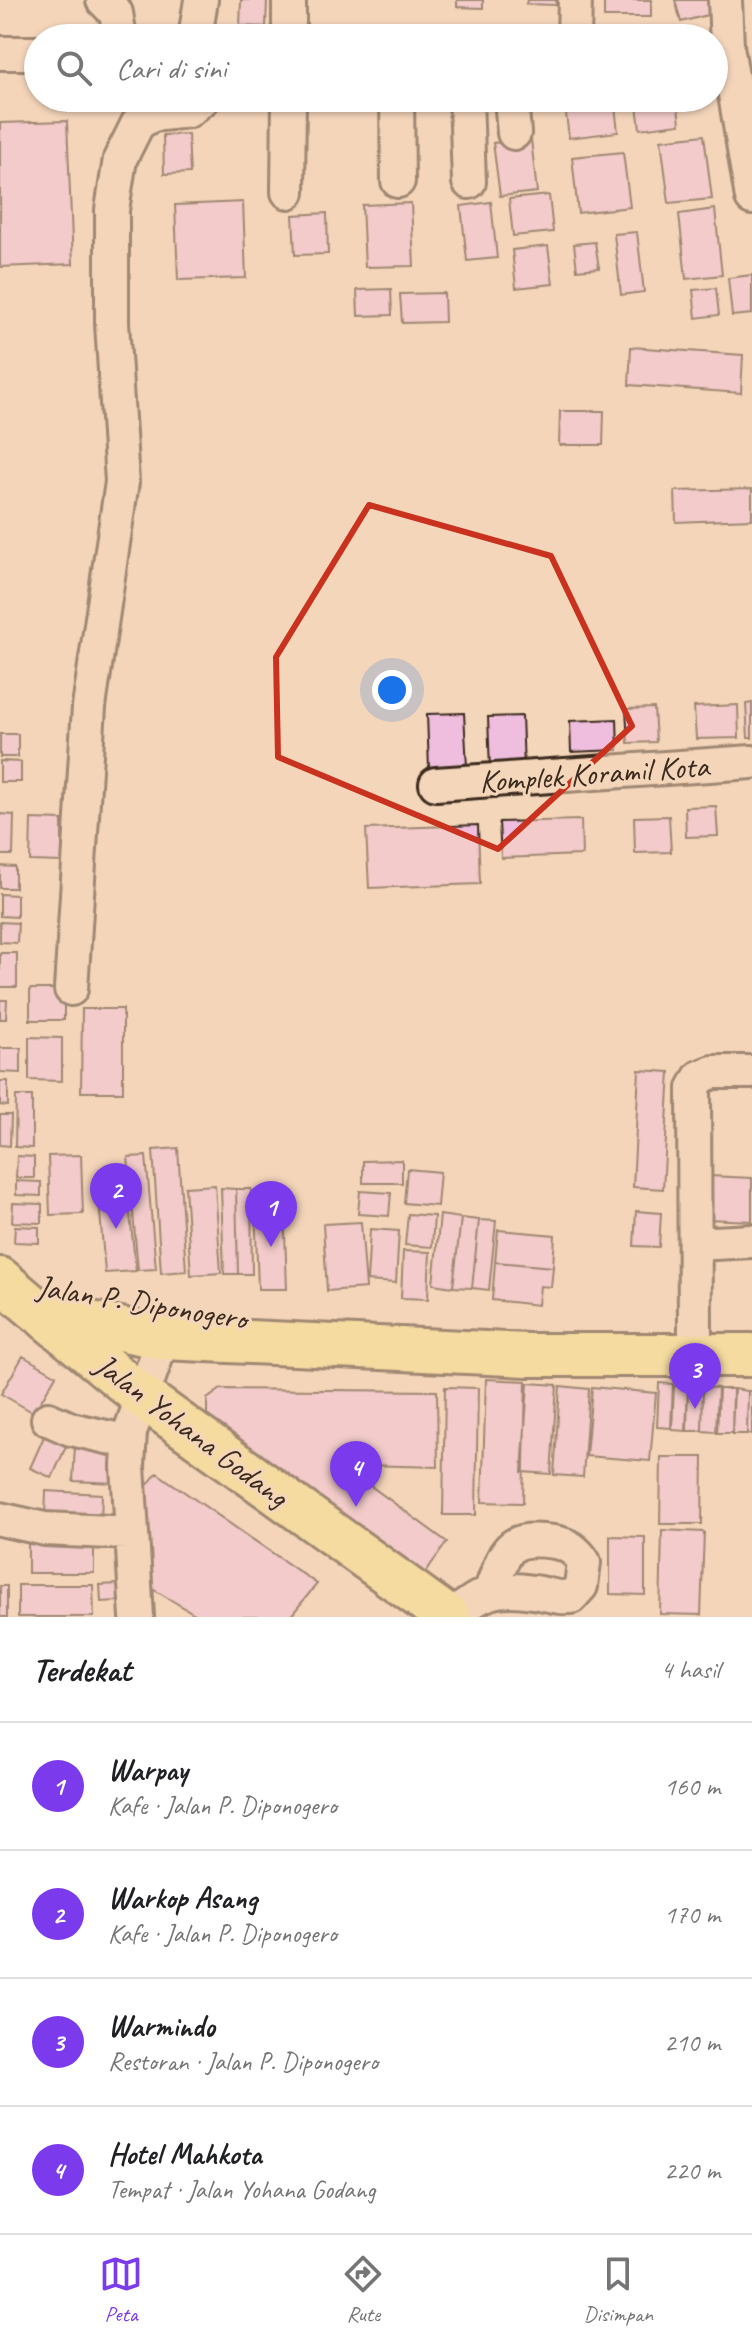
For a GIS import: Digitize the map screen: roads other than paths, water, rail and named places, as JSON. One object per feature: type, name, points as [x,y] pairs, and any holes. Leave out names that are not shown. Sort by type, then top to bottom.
[{"type":"main road","name":"Jalan P. Diponogero","points":[[19,1289],[163,1338],[695,1336],[752,1333]]},
{"type":"main road","name":"Jalan P. Diponogero","points":[[19,1289],[336,1338],[528,1355],[752,1355]]},
{"type":"main road","name":"Jalan Yohana Godang","points":[[19,1289],[140,1395],[450,1617]]},
{"type":"street","points":[[103,0],[116,13],[118,24]]},
{"type":"street","points":[[197,24],[201,0]]},
{"type":"street","points":[[289,0],[289,24]]},
{"type":"street","points":[[574,24],[575,0]]},
{"type":"street","points":[[725,0],[752,198]]},
{"type":"street","points":[[0,53],[24,53]]},
{"type":"street","points":[[71,989],[89,707],[122,482],[112,295],[112,210],[120,159],[138,123],[152,115],[179,112]]},
{"type":"street","points":[[288,192],[289,112]]},
{"type":"street","points":[[397,112],[398,181]]},
{"type":"street","points":[[466,112],[469,182]]},
{"type":"street","points":[[512,112],[514,133]]},
{"type":"street","name":"Komplek Koramil Kota","points":[[436,784],[752,762]]},
{"type":"street","points":[[695,1336],[694,1088],[700,1077],[713,1072],[752,1072]]},
{"type":"street","points":[[695,1244],[752,1241]]},
{"type":"street","points":[[137,1617],[129,1442],[140,1395],[163,1338]]},
{"type":"street","points":[[48,1419],[71,1429],[129,1442]]},
{"type":"street","points":[[0,1519],[45,1529],[132,1533]]},
{"type":"street","points":[[450,1617],[477,1596],[490,1592]]},
{"type":"place","name":"Warkop Asang","points":[[116,1229]]},
{"type":"place","name":"Warpay","points":[[271,1247]]},
{"type":"place","name":"Warmindo","points":[[695,1409]]},
{"type":"place","name":"Hotel Mahkota","points":[[356,1507]]}]
